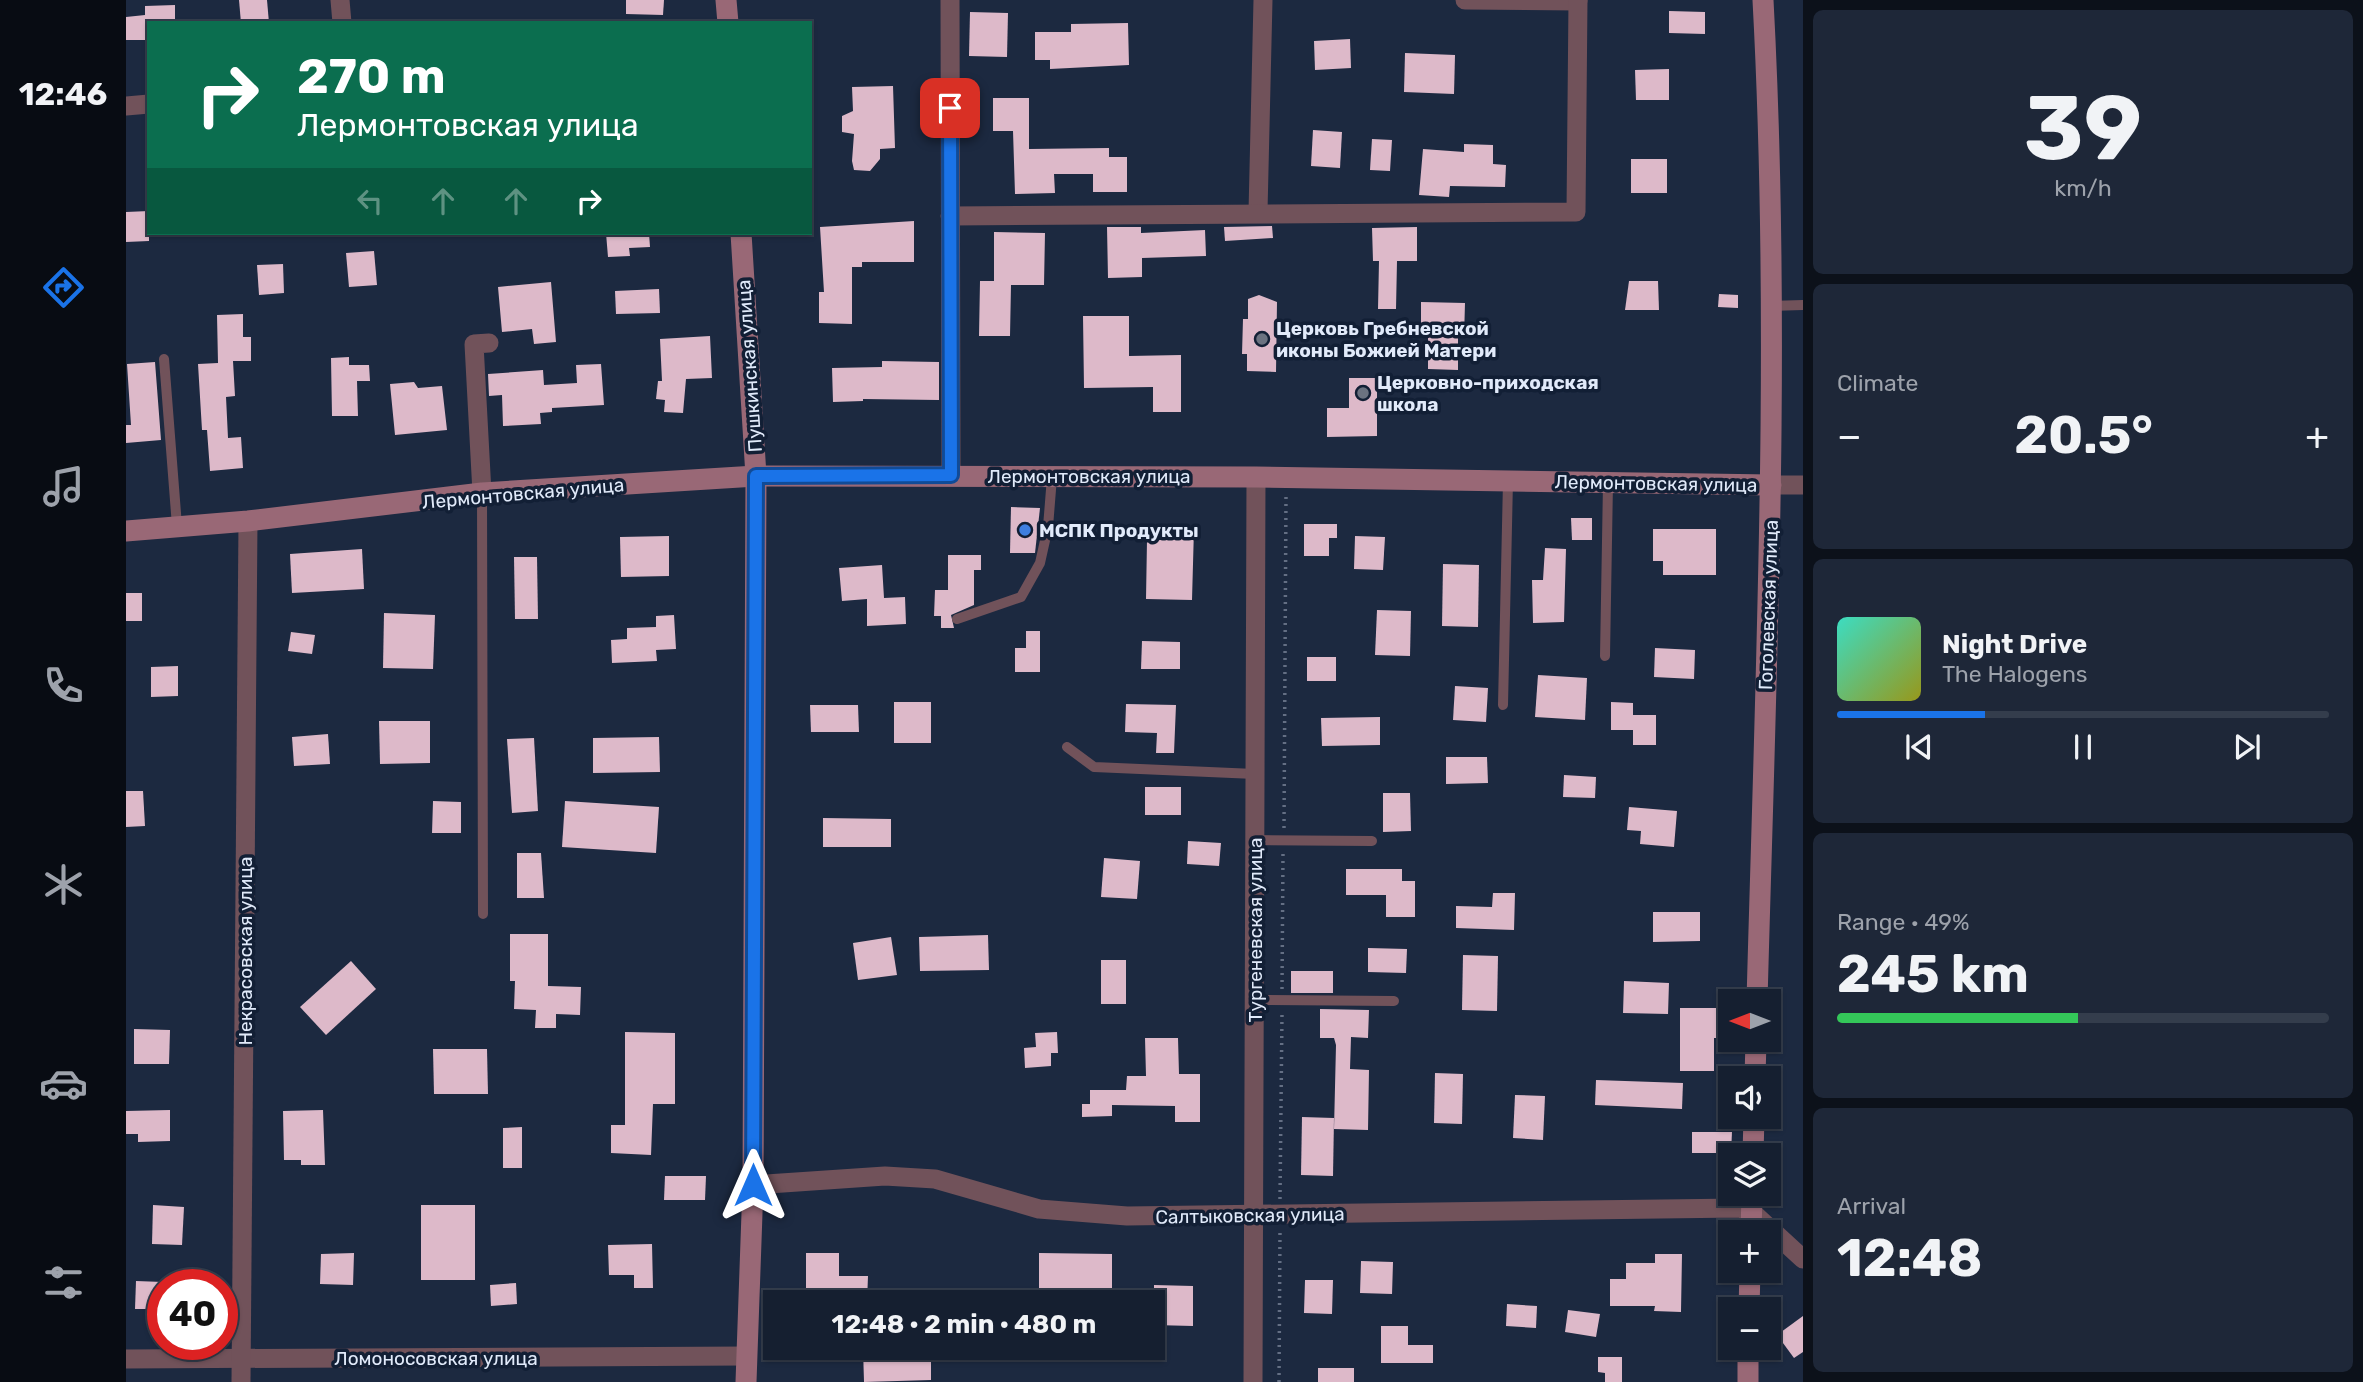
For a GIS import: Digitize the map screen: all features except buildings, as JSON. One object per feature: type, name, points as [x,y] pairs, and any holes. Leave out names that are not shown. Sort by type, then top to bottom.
[{"type":"street","points":[[340,0],[342,21]]},
{"type":"street","points":[[726,0],[728,21]]},
{"type":"street","points":[[950,0],[951,475]]},
{"type":"street","points":[[1258,212],[1263,0]]},
{"type":"street","points":[[950,216],[1576,212],[1578,1],[1465,0]]},
{"type":"street","name":"Гоголевская улица","points":[[1757,989],[1771,485],[1768,96],[1763,0]]},
{"type":"street","points":[[126,106],[147,104]]},
{"type":"street","name":"Пушкинская улица","points":[[741,235],[756,476],[753,1185],[746,1382]]},
{"type":"street","points":[[482,493],[474,344],[489,343]]},
{"type":"street","name":"Лермонтовская улица","points":[[126,531],[248,521],[482,493],[756,476],[1256,477],[1803,485]]},
{"type":"street","name":"Тургеневская улица","points":[[1253,1382],[1256,477]]},
{"type":"street","name":"Некрасовская улица","points":[[241,1382],[248,521]]},
{"type":"street","name":"Салтыковская улица","points":[[753,1185],[885,1176],[935,1179],[1039,1209],[1127,1216],[1739,1208],[1752,1213]]},
{"type":"street","points":[[1752,1213],[1803,1259]]},
{"type":"street","name":"Ломоносовская улица","points":[[126,1359],[746,1356]]},
{"type":"street","points":[[1748,1360],[1748,1382]]},
{"type":"lane","points":[[1770,306],[1803,305]]},
{"type":"lane","points":[[164,359],[177,526]]},
{"type":"lane","points":[[957,619],[1021,597],[1040,563],[1048,527],[1052,476]]},
{"type":"lane","points":[[1503,705],[1507,481]]},
{"type":"lane","points":[[1605,656],[1608,484]]},
{"type":"lane","points":[[482,493],[483,914]]},
{"type":"lane","points":[[1067,747],[1094,767],[1255,774]]},
{"type":"lane","points":[[1255,840],[1373,841]]},
{"type":"lane","points":[[1255,1000],[1394,1001]]},
{"type":"path","points":[[1279,1382],[1286,488]]},
{"type":"place","name":"Церковь Гребневской иконы Божией Матери","points":[[1262,339]]},
{"type":"place","name":"Церковно-приходская школа","points":[[1363,393]]},
{"type":"place","name":"МСПК Продукты","points":[[1025,530]]},
{"type":"route","points":[[753,1185],[756,476],[951,475],[950,108]]}]
